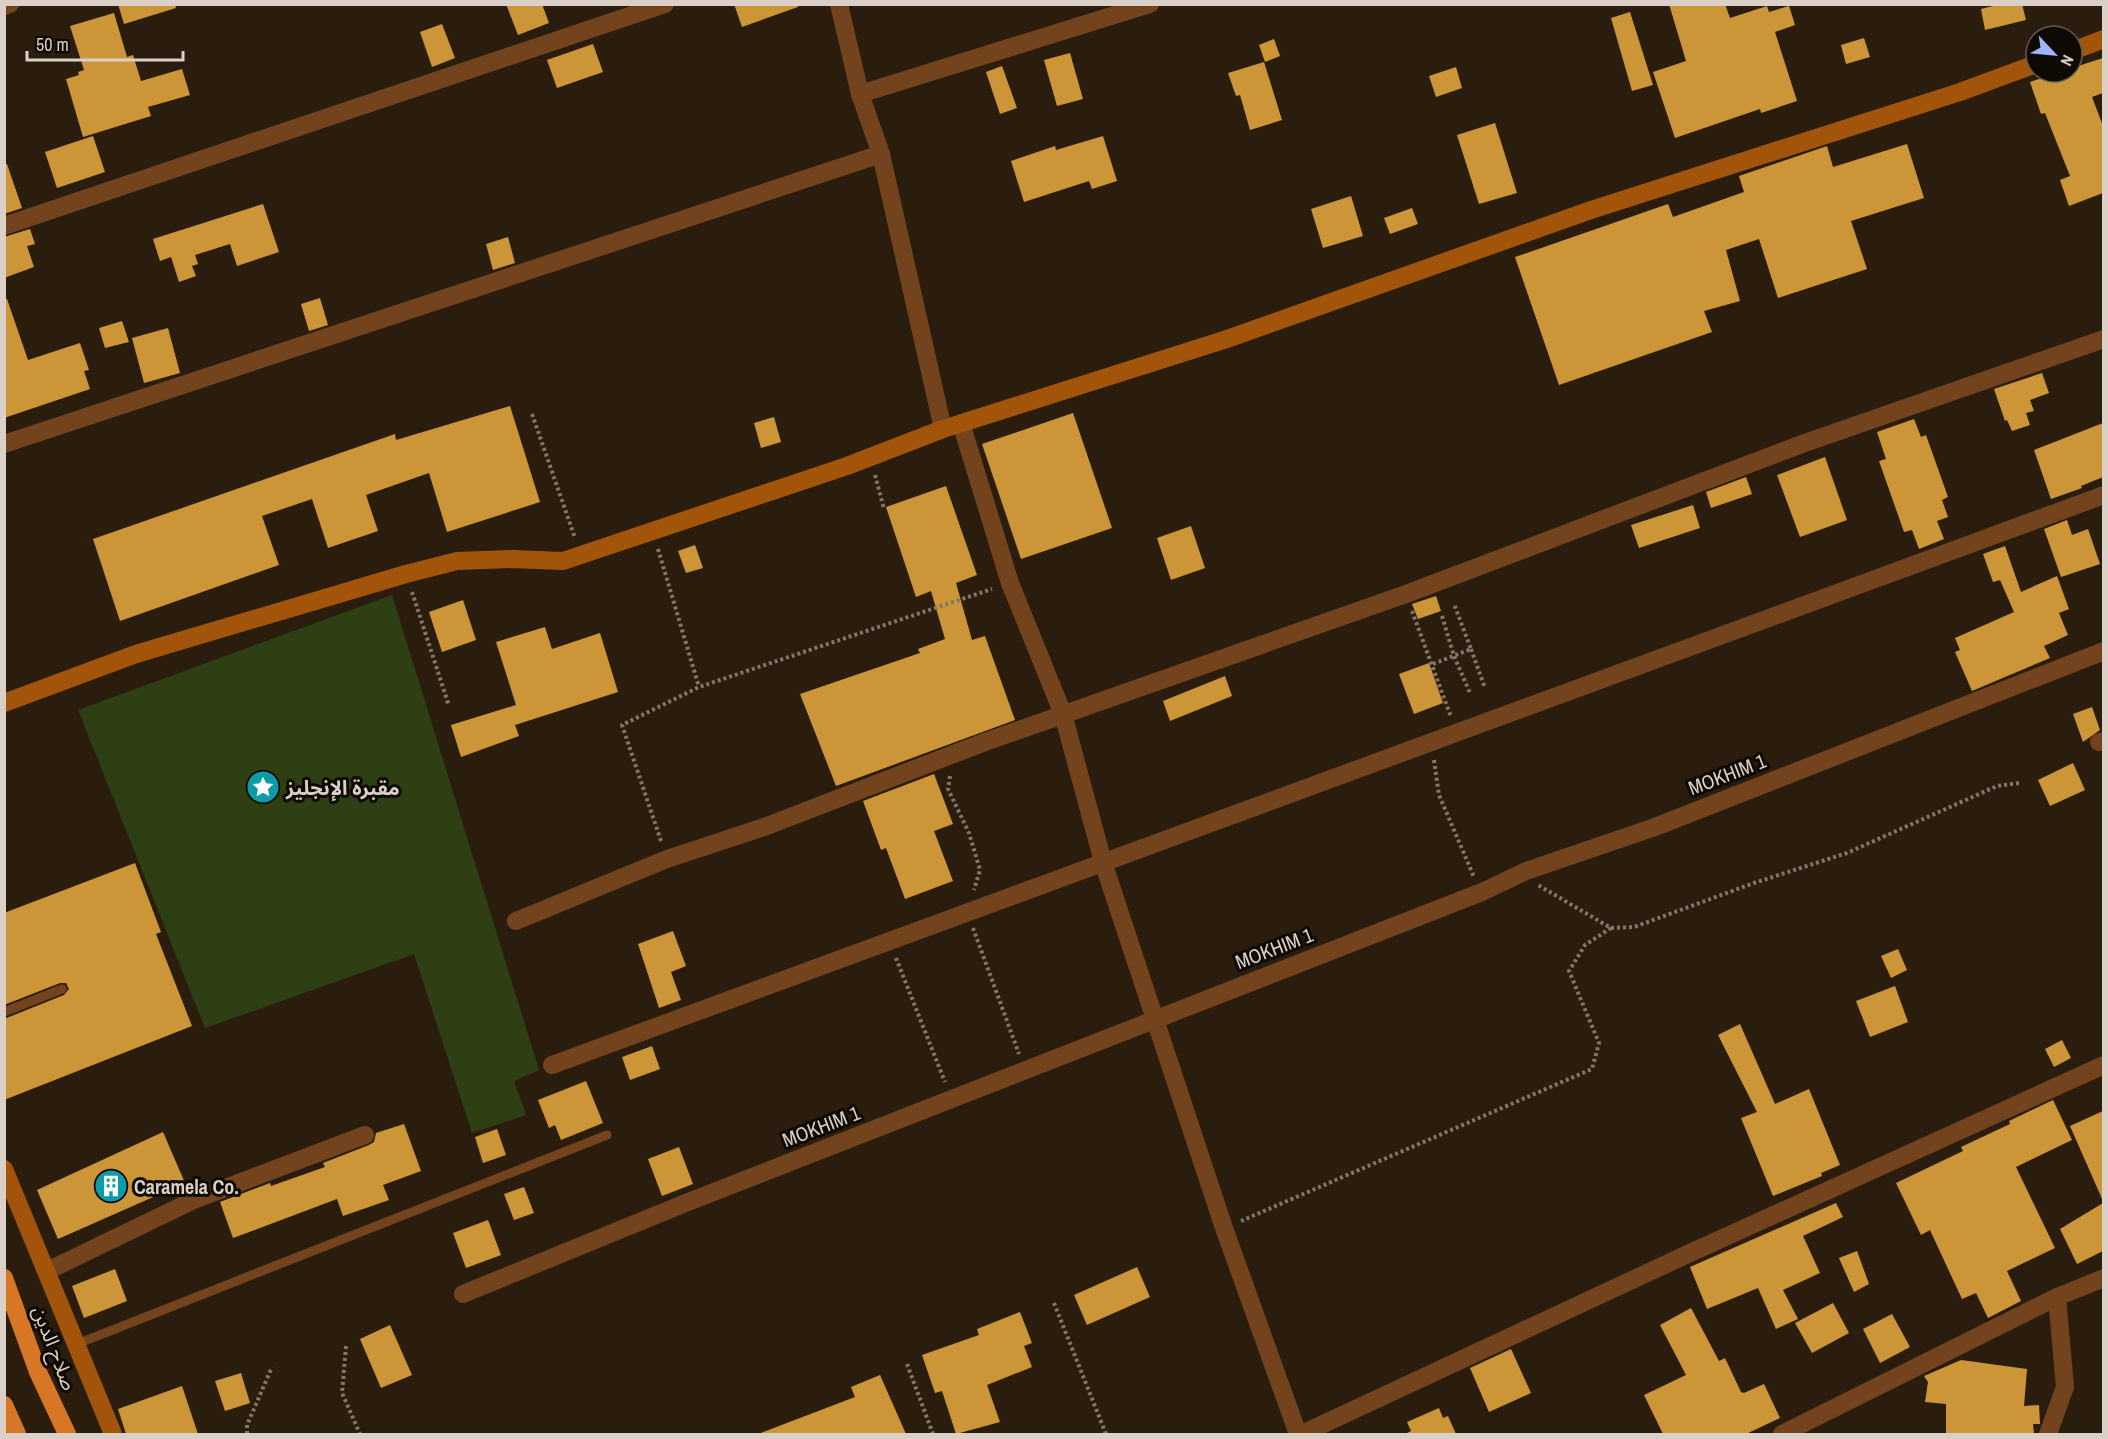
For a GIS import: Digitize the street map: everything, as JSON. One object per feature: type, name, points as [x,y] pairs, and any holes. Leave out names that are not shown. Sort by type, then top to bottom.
[{"type":"highway","name":"صلاح الدين","points":[[4,1278],[38,1372],[67,1434]]},
{"type":"highway","points":[[4,1405],[17,1434]]},
{"type":"street","points":[[4,6],[10,4]]},
{"type":"street","points":[[4,226],[665,4]]},
{"type":"street","points":[[839,4],[860,94],[881,154],[943,429]]},
{"type":"street","points":[[860,94],[1150,4]]},
{"type":"street","points":[[2084,46],[2103,39]]},
{"type":"street","points":[[4,704],[136,654],[406,574],[457,561],[513,559],[563,561],[870,457],[943,429],[1227,339],[1591,210],[1960,92],[2024,68]]},
{"type":"street","points":[[4,444],[881,154]]},
{"type":"street","points":[[516,921],[667,859],[764,826],[1063,714],[1406,594],[1802,444],[2103,339]]},
{"type":"street","points":[[961,423],[1010,583],[1063,714],[1103,862],[1224,1228],[1300,1434],[1689,1253],[2103,1065]]},
{"type":"street","points":[[552,1065],[2103,495]]},
{"type":"street","name":"MOKHIM 1","points":[[463,1294],[952,1099],[1482,892],[1526,871],[1655,827],[2103,651]]},
{"type":"street","points":[[47,1271],[196,1199],[365,1135]]},
{"type":"street","points":[[4,1169],[113,1434]]},
{"type":"street","points":[[1782,1434],[2057,1298],[2103,1278]]},
{"type":"street","points":[[2048,1434],[2065,1387],[2057,1298]]},
{"type":"lane","points":[[4,1012],[62,989]]},
{"type":"lane","points":[[77,1344],[607,1135]]},
{"type":"path","points":[[532,414],[581,555]]},
{"type":"path","points":[[870,457],[884,509]]},
{"type":"path","points":[[652,531],[699,687]]},
{"type":"path","points":[[406,574],[449,706]]},
{"type":"path","points":[[667,859],[622,725],[699,687],[1010,583]]},
{"type":"path","points":[[1406,594],[1456,733]]},
{"type":"path","points":[[1454,604],[1485,688]]},
{"type":"path","points":[[1442,616],[1454,656],[1470,693]]},
{"type":"path","points":[[1433,664],[1471,649]]},
{"type":"path","points":[[1431,742],[1439,795],[1462,854],[1482,892]]},
{"type":"path","points":[[954,754],[948,789],[969,833],[980,870],[967,912],[1026,1070]]},
{"type":"path","points":[[1224,1228],[1592,1069],[1599,1044],[1569,970],[1585,945],[1611,928],[1634,927],[1754,883],[1847,853],[1997,786],[2019,783]]},
{"type":"path","points":[[1526,871],[1542,890],[1611,928]]},
{"type":"path","points":[[889,941],[952,1099]]},
{"type":"path","points":[[1054,1303],[1106,1434]]},
{"type":"path","points":[[346,1346],[342,1393],[360,1434]]},
{"type":"path","points":[[907,1364],[933,1434]]},
{"type":"path","points":[[247,1434],[247,1425],[272,1367]]},
{"type":"green space","points":[[392,595],[539,1070],[514,1081],[526,1115],[472,1133],[414,954],[205,1028],[78,710]]},
{"type":"building","points":[[118,4],[175,4],[176,8],[124,24]]},
{"type":"building","points":[[506,4],[542,4],[549,23],[518,35]]},
{"type":"building","points":[[734,4],[798,4],[798,7],[742,27]]},
{"type":"building","points":[[1669,4],[1725,4],[1730,18],[1767,6],[1769,12],[1789,6],[1795,25],[1775,32],[1797,101],[1761,113],[1760,109],[1675,138],[1653,72],[1686,61]]},
{"type":"building","points":[[2001,4],[2022,4],[2026,20],[1985,30],[1981,9]]},
{"type":"building","points":[[1630,12],[1653,85],[1632,91],[1611,18]]},
{"type":"building","points":[[114,13],[127,57],[133,55],[141,81],[182,69],[190,95],[148,107],[151,116],[83,137],[66,79],[79,75],[78,72],[84,70],[70,26]]},
{"type":"building","points":[[442,24],[455,58],[432,67],[420,32]]},
{"type":"building","points":[[1864,38],[1870,57],[1846,64],[1841,45]]},
{"type":"building","points":[[1274,39],[1280,56],[1265,62],[1259,45]]},
{"type":"building","points":[[593,44],[603,72],[557,88],[547,60]]},
{"type":"building","points":[[1070,53],[1083,99],[1057,106],[1044,60]]},
{"type":"building","points":[[2103,58],[2103,93],[2092,97],[2103,126],[2103,193],[2069,206],[2060,180],[2070,176],[2045,113],[2041,114],[2031,84],[2084,84],[2084,64]]},
{"type":"building","points":[[1264,62],[1282,120],[1250,130],[1240,95],[1236,96],[1228,73]]},
{"type":"building","points":[[1002,66],[1017,108],[1000,114],[986,72]]},
{"type":"building","points":[[1456,67],[1462,88],[1436,97],[1429,76]]},
{"type":"building","points":[[1495,123],[1517,193],[1479,204],[1457,135]]},
{"type":"building","points":[[93,136],[105,172],[57,188],[45,152]]},
{"type":"building","points":[[1103,136],[1117,181],[1092,189],[1089,181],[1024,202],[1011,161],[1055,146],[1056,150]]},
{"type":"building","points":[[1907,144],[1924,198],[1851,221],[1867,269],[1778,298],[1759,239],[1726,250],[1740,301],[1704,311],[1712,332],[1559,385],[1515,257],[1668,204],[1673,217],[1744,192],[1739,176],[1827,146],[1833,167]]},
{"type":"building","points":[[7,164],[22,208],[4,214],[4,165]]},
{"type":"building","points":[[1351,196],[1363,236],[1323,248],[1311,209]]},
{"type":"building","points":[[263,204],[279,252],[237,266],[230,244],[195,255],[198,264],[192,266],[196,276],[179,282],[171,257],[160,261],[153,239]]},
{"type":"building","points":[[1412,208],[1418,224],[1390,234],[1384,218]]},
{"type":"building","points":[[30,229],[35,244],[27,246],[34,267],[4,278],[4,237]]},
{"type":"building","points":[[508,237],[515,263],[493,270],[486,244]]},
{"type":"building","points":[[320,298],[328,325],[309,331],[301,304]]},
{"type":"building","points":[[4,299],[7,299],[28,360],[80,343],[89,370],[84,371],[90,389],[4,418]]},
{"type":"building","points":[[122,321],[129,342],[105,348],[99,328]]},
{"type":"building","points":[[168,328],[180,373],[144,383],[132,338]]},
{"type":"building","points":[[2042,373],[2049,393],[2030,400],[2034,411],[2026,413],[2030,425],[2012,431],[2007,420],[2005,421],[1994,389]]},
{"type":"building","points":[[510,406],[540,502],[447,532],[429,473],[366,495],[378,531],[328,548],[312,499],[262,516],[279,565],[120,621],[93,539],[395,434],[396,440]]},
{"type":"building","points":[[1073,413],[1112,528],[1021,559],[982,444]]},
{"type":"building","points":[[774,417],[781,442],[761,448],[754,423]]},
{"type":"building","points":[[1914,419],[1921,437],[1926,435],[1948,497],[1942,500],[1948,517],[1937,521],[1944,539],[1919,549],[1912,530],[1904,532],[1879,461],[1886,459],[1877,432]]},
{"type":"building","points":[[2103,423],[2103,477],[2081,486],[2082,488],[2051,499],[2034,450]]},
{"type":"building","points":[[1825,457],[1847,520],[1800,537],[1777,475]]},
{"type":"building","points":[[1746,477],[1752,494],[1711,508],[1706,492]]},
{"type":"building","points":[[946,486],[977,575],[956,583],[972,640],[985,636],[1015,720],[836,786],[800,694],[920,653],[918,649],[945,639],[931,591],[916,597],[886,507]]},
{"type":"building","points":[[1693,505],[1700,528],[1639,548],[1631,525]]},
{"type":"building","points":[[2067,520],[2072,535],[2088,529],[2100,564],[2061,577],[2044,529]]},
{"type":"building","points":[[1191,526],[1205,568],[1171,580],[1157,538]]},
{"type":"building","points":[[695,545],[703,568],[686,573],[678,551]]},
{"type":"building","points":[[2005,546],[2021,592],[2057,576],[2069,609],[2059,613],[2068,635],[2044,646],[2050,658],[1972,691],[1955,652],[1960,650],[1955,638],[2014,612],[2000,580],[1993,582],[1983,554]]},
{"type":"building","points":[[1436,596],[1441,611],[1418,619],[1412,604]]},
{"type":"building","points":[[463,600],[476,640],[442,652],[429,612]]},
{"type":"building","points":[[545,627],[552,649],[600,633],[618,692],[515,725],[519,736],[461,757],[451,725],[516,705],[496,642]]},
{"type":"building","points":[[1429,663],[1443,703],[1414,714],[1399,674]]},
{"type":"building","points":[[1225,676],[1232,696],[1170,721],[1163,701]]},
{"type":"building","points":[[2092,707],[2100,730],[2083,742],[2073,714]]},
{"type":"building","points":[[2073,763],[2085,790],[2050,806],[2038,780]]},
{"type":"building","points":[[934,774],[953,824],[934,831],[953,881],[905,899],[886,848],[881,850],[863,801]]},
{"type":"building","points":[[135,863],[161,932],[156,934],[192,1026],[4,1100],[4,1019],[64,995],[69,989],[66,983],[60,983],[4,1005],[4,913]]},
{"type":"building","points":[[673,931],[686,966],[671,972],[681,1000],[659,1008],[638,944]]},
{"type":"building","points":[[1898,949],[1907,970],[1891,978],[1881,956]]},
{"type":"building","points":[[1895,986],[1908,1022],[1870,1037],[1856,1001]]},
{"type":"building","points":[[1740,1024],[1775,1104],[1809,1089],[1840,1165],[1821,1173],[1822,1176],[1773,1196],[1741,1118],[1757,1112],[1718,1035]]},
{"type":"building","points":[[2062,1040],[2071,1058],[2054,1067],[2045,1049]]},
{"type":"building","points":[[652,1046],[660,1069],[630,1080],[622,1057]]},
{"type":"building","points":[[586,1081],[603,1123],[561,1140],[555,1125],[549,1128],[538,1100]]},
{"type":"building","points":[[2053,1100],[2072,1140],[2016,1167],[2055,1248],[2007,1271],[2021,1301],[1988,1318],[1976,1293],[1962,1299],[1930,1230],[1921,1235],[1896,1183],[1963,1151],[1961,1147],[2010,1124],[2009,1121]]},
{"type":"building","points":[[2103,1111],[2103,1201],[2070,1126]]},
{"type":"building","points":[[404,1124],[421,1171],[383,1185],[389,1200],[343,1216],[337,1199],[233,1238],[220,1202],[270,1183],[271,1186],[325,1167],[323,1163],[374,1142],[376,1133]]},
{"type":"building","points":[[497,1129],[506,1155],[483,1163],[475,1137]]},
{"type":"building","name":"Caramela Co.","points":[[163,1132],[185,1183],[58,1239],[37,1190]]},
{"type":"building","points":[[679,1147],[693,1184],[662,1196],[648,1159]]},
{"type":"building","points":[[524,1187],[534,1213],[514,1220],[504,1194]]},
{"type":"building","points":[[1836,1203],[1843,1217],[1803,1236],[1820,1273],[1783,1290],[1798,1319],[1776,1329],[1758,1288],[1707,1309],[1690,1267]]},
{"type":"building","points":[[2103,1203],[2103,1251],[2077,1264],[2060,1229]]},
{"type":"building","points":[[488,1220],[501,1255],[466,1268],[453,1233]]},
{"type":"building","points":[[1857,1251],[1869,1284],[1854,1292],[1839,1258]]},
{"type":"building","points":[[1137,1267],[1150,1297],[1087,1325],[1074,1295]]},
{"type":"building","points":[[115,1269],[127,1301],[84,1318],[72,1286]]},
{"type":"building","points":[[1833,1303],[1849,1333],[1812,1353],[1795,1323]]},
{"type":"building","points":[[1691,1308],[1719,1361],[1725,1358],[1741,1392],[1744,1393],[1764,1384],[1780,1418],[1746,1434],[1663,1434],[1644,1395],[1686,1375],[1660,1325]]},
{"type":"building","points":[[1020,1312],[1032,1343],[1024,1346],[1032,1367],[987,1385],[1000,1422],[956,1434],[942,1391],[935,1393],[922,1355],[979,1335],[977,1329]]},
{"type":"building","points":[[1892,1314],[1910,1347],[1880,1363],[1863,1329]]},
{"type":"building","points":[[390,1325],[412,1375],[381,1388],[360,1339]]},
{"type":"building","points":[[1511,1349],[1531,1393],[1489,1412],[1470,1368]]},
{"type":"building","points":[[1961,1360],[2027,1369],[2024,1406],[2039,1405],[2040,1424],[2033,1424],[2034,1434],[1946,1434],[1946,1404],[1925,1402],[1928,1382],[1924,1376]]},
{"type":"building","points":[[241,1373],[250,1403],[225,1411],[215,1381]]},
{"type":"building","points":[[880,1375],[906,1434],[758,1434],[855,1397],[851,1387]]},
{"type":"building","points":[[182,1386],[198,1434],[126,1434],[118,1409]]},
{"type":"building","points":[[1439,1408],[1443,1418],[1448,1416],[1456,1434],[1405,1434],[1411,1431],[1407,1422]]},
{"type":"place","name":"مقبرة الإنجليز","points":[[263,787]]},
{"type":"place","name":"Caramela Co.","points":[[111,1186]]}]
